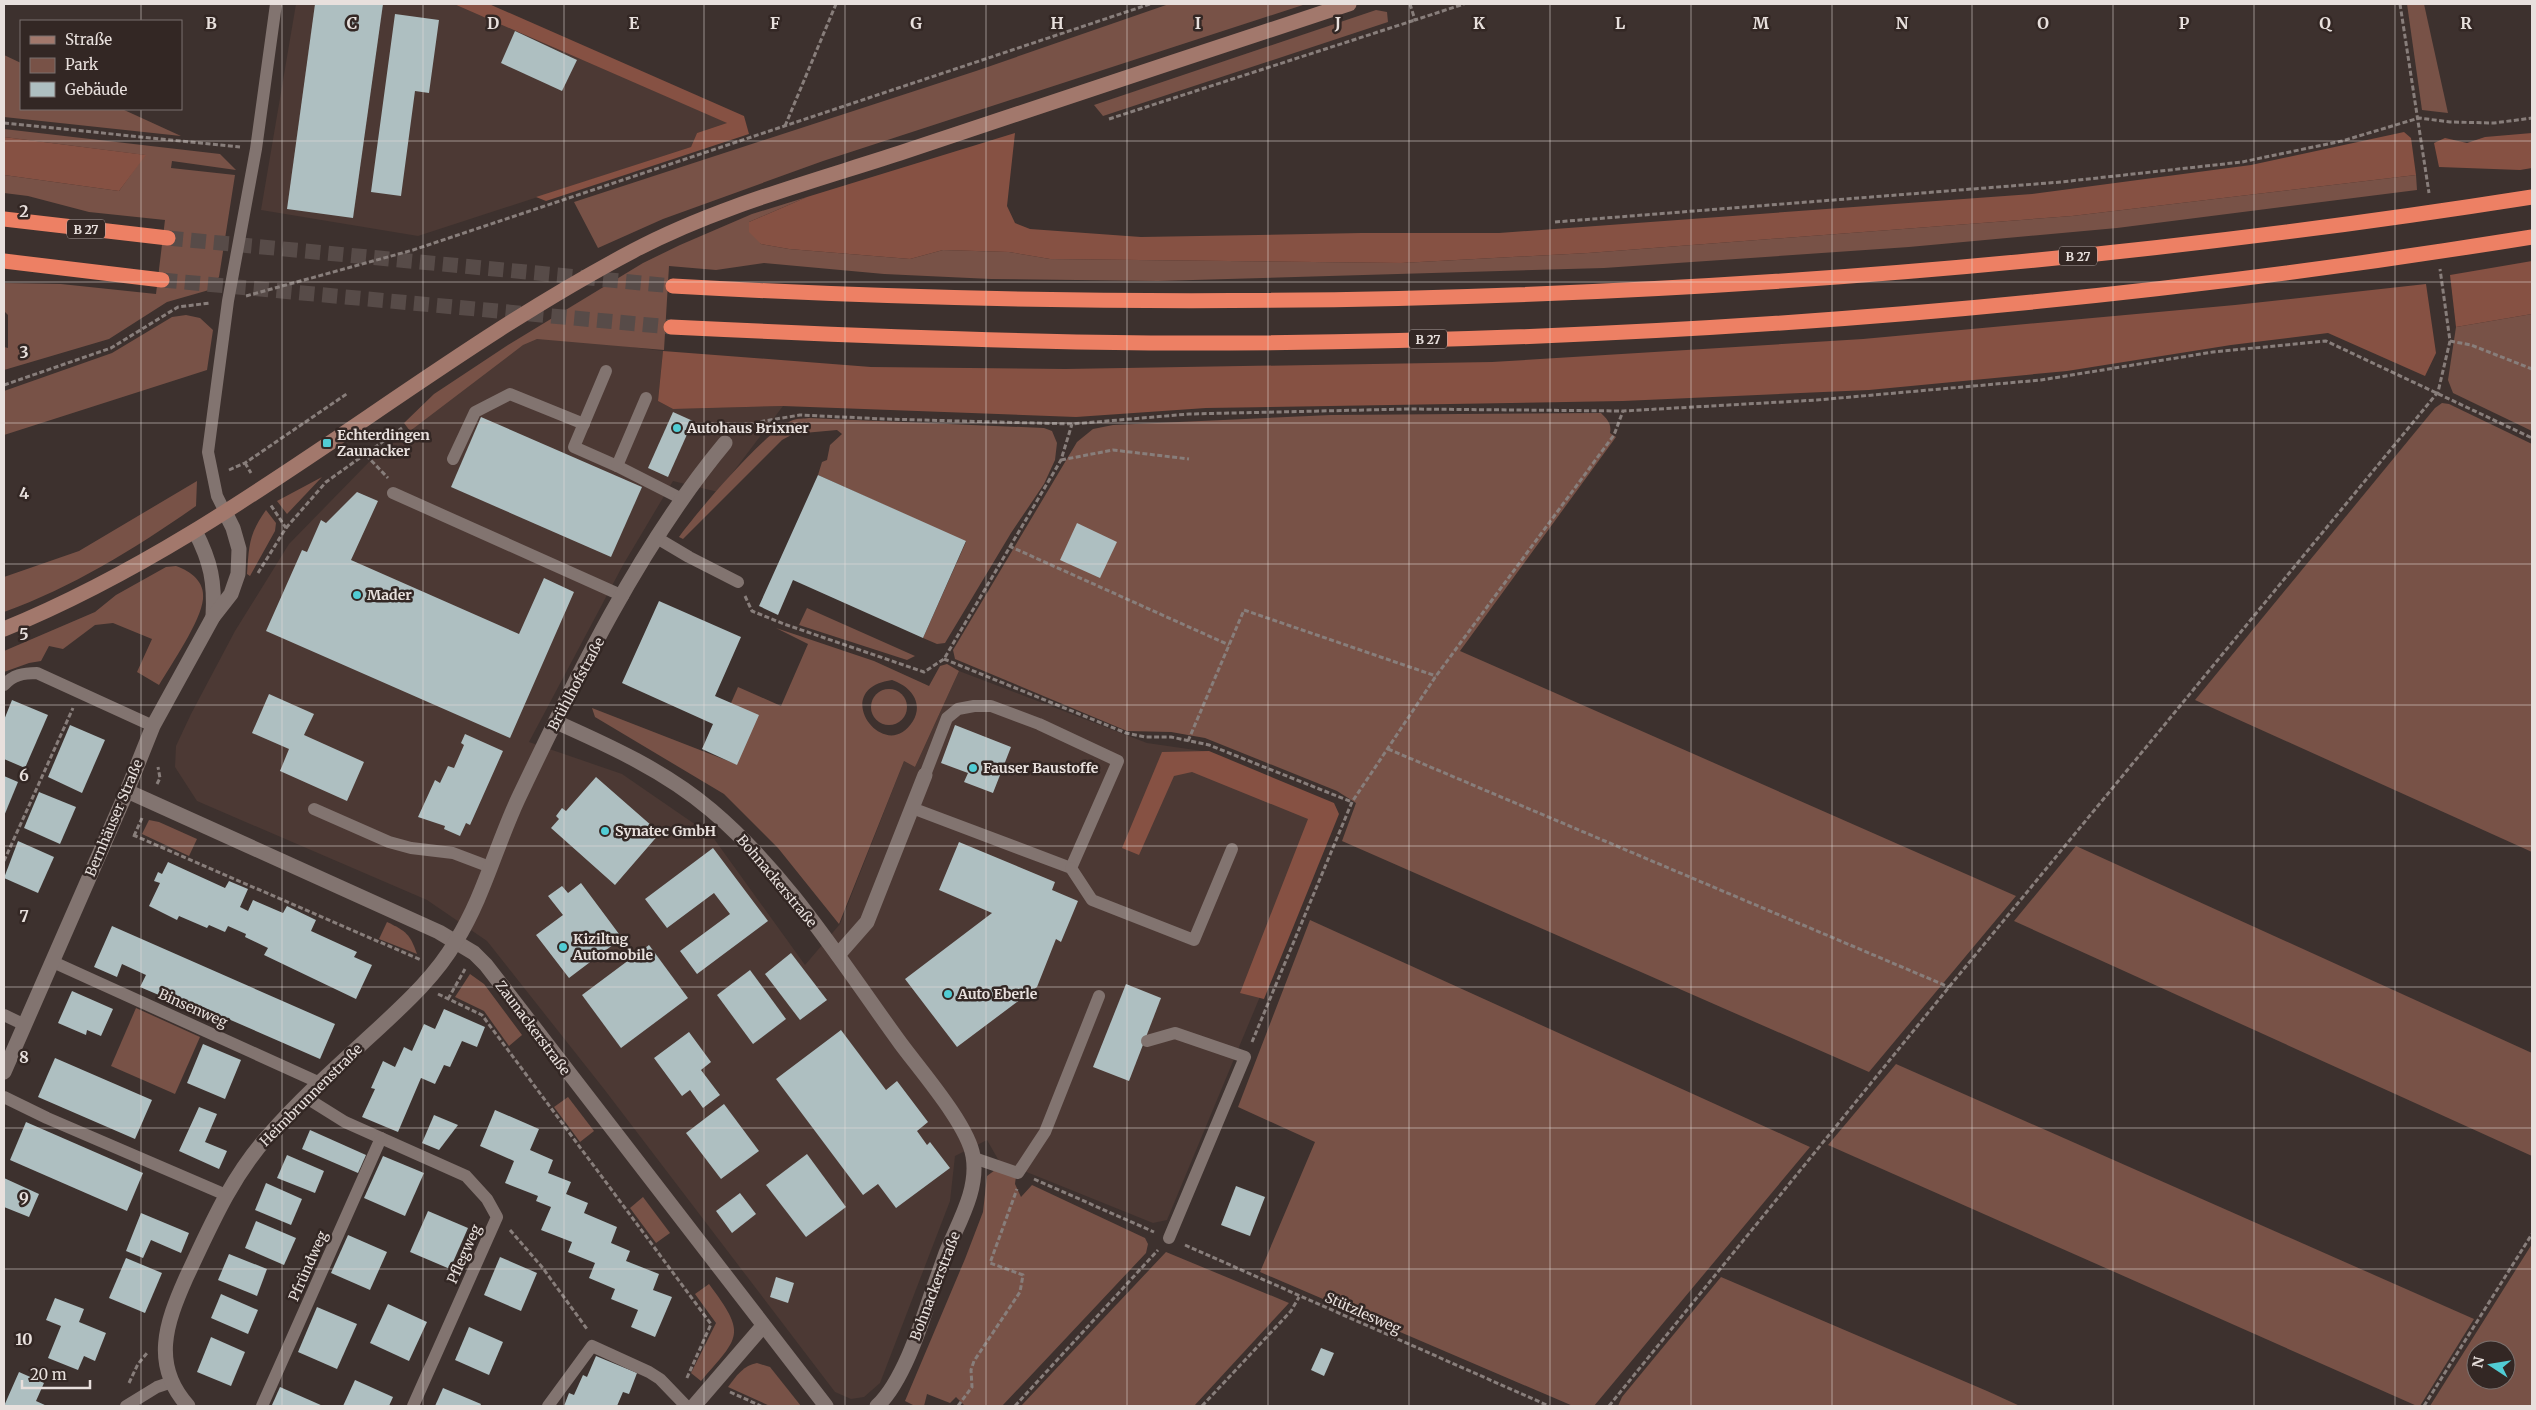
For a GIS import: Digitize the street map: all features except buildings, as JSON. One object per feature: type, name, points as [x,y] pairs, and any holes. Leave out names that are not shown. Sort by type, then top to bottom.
[{"type":"highway","name":"B 27","points":[[672,286],[926,297],[1131,302],[1333,301],[1572,294],[1784,282],[2058,259],[2364,222],[2532,197]]},
{"type":"highway","name":"B 27","points":[[4,219],[168,238]]},
{"type":"highway","name":"B 27","points":[[672,327],[914,338],[1170,343],[1388,340],[1595,333],[1817,319],[2022,302],[2317,268],[2532,237]]},
{"type":"highway","points":[[4,261],[162,280]]},
{"type":"main road","points":[[4,629],[101,585],[196,531],[515,319],[611,262],[689,224],[1349,4]]},
{"type":"street","name":"Brühlhofstraße","points":[[456,942],[518,801],[556,722],[623,596],[682,499],[726,443]]},
{"type":"street","name":"Bernhäuser Straße","points":[[4,1072],[112,826],[153,726],[214,617],[231,594],[238,574],[239,549],[233,528],[225,512]]},
{"type":"street","name":"Bernhäuser Straße","points":[[196,531],[214,580],[214,617]]},
{"type":"street","name":"Bohnackerstraße","points":[[556,722],[632,758],[677,785],[709,808],[769,868],[838,955],[952,1113],[971,1146],[974,1158],[972,1184],[968,1200],[926,1311],[896,1378],[882,1401],[876,1406]]},
{"type":"street","points":[[838,955],[867,922],[925,775]]},
{"type":"street","name":"Zaunackerstraße","points":[[127,791],[456,942],[474,953],[486,965],[826,1406]]},
{"type":"street","name":"Heimbrunnenstraße","points":[[188,1406],[179,1396],[167,1365],[165,1342],[168,1325],[180,1294],[226,1195],[250,1157],[305,1097],[421,986],[456,942]]},
{"type":"street","points":[[699,1401],[763,1326]]},
{"type":"lane","points":[[225,512],[216,496],[208,452],[228,301],[256,149],[276,4]]},
{"type":"lane","points":[[606,371],[574,448],[617,466],[682,499]]},
{"type":"lane","points":[[453,459],[475,412],[510,394],[584,424]]},
{"type":"lane","points":[[617,466],[646,398]]},
{"type":"lane","points":[[393,493],[623,596]]},
{"type":"lane","points":[[658,538],[689,557],[738,582]]},
{"type":"lane","points":[[4,685],[9,679],[24,673],[37,673],[153,726]]},
{"type":"lane","points":[[925,775],[947,718],[958,709],[974,706],[991,706],[1031,721],[1118,762],[1070,868]]},
{"type":"lane","points":[[912,808],[1070,868],[1092,900],[1194,940],[1232,849]]},
{"type":"lane","points":[[314,809],[389,842],[411,848],[453,853],[490,867]]},
{"type":"lane","name":"Binsenweg","points":[[53,962],[320,1083]]},
{"type":"lane","points":[[974,1158],[1018,1172],[1045,1132],[1099,996]]},
{"type":"lane","points":[[4,1015],[25,1025]]},
{"type":"lane","points":[[1148,1041],[1175,1032],[1245,1057],[1169,1238]]},
{"type":"lane","points":[[4,1096],[47,1118],[226,1195]]},
{"type":"lane","name":"Pflegweg","points":[[305,1097],[345,1122],[466,1176],[487,1199],[497,1217],[414,1406]]},
{"type":"lane","name":"Pfründweg","points":[[262,1406],[381,1138]]},
{"type":"lane","points":[[548,1406],[592,1346],[660,1379],[686,1406]]},
{"type":"lane","points":[[126,1406],[157,1387],[172,1382]]},
{"type":"path","points":[[785,126],[836,4]]},
{"type":"path","points":[[4,385],[111,348],[178,307],[228,301],[413,250],[1150,4]]},
{"type":"path","points":[[1410,4],[1415,20]]},
{"type":"path","points":[[1109,118],[1464,4]]},
{"type":"path","points":[[2400,4],[2420,135]]},
{"type":"path","points":[[1555,222],[2061,182],[2242,162],[2342,141],[2418,118],[2450,122],[2494,123],[2532,118]]},
{"type":"path","points":[[4,123],[256,149]]},
{"type":"path","points":[[1609,1406],[1949,987],[2438,392],[2450,341],[2448,320]]},
{"type":"path","points":[[726,443],[758,422],[800,415],[1072,424],[1189,414],[1409,409],[1623,410],[1817,400],[2041,380],[2213,352],[2326,341],[2438,392],[2532,438]]},
{"type":"path","points":[[2450,341],[2471,345],[2532,369]]},
{"type":"path","points":[[211,472],[230,470],[245,463],[348,393]]},
{"type":"path","points":[[1245,1057],[1352,802],[1436,676],[1614,435],[1623,410]]},
{"type":"path","points":[[738,582],[752,611],[784,624],[924,672],[944,659],[1008,546],[1061,460],[1072,424]]},
{"type":"path","points":[[286,528],[326,482],[402,428]]},
{"type":"path","points":[[1061,460],[1113,450],[1188,459]]},
{"type":"path","points":[[366,455],[388,478],[393,493]]},
{"type":"path","points":[[1008,546],[1229,645]]},
{"type":"path","points":[[1188,741],[1244,610],[1436,676]]},
{"type":"path","points":[[944,659],[1126,733],[1209,745],[1352,802]]},
{"type":"path","points":[[4,861],[80,691]]},
{"type":"path","points":[[1388,749],[1949,987]]},
{"type":"path","points":[[112,826],[438,967]]},
{"type":"path","points":[[448,999],[474,953]]},
{"type":"path","points":[[421,986],[482,1015],[711,1324],[686,1380]]},
{"type":"path","points":[[958,1406],[972,1387],[974,1361],[1020,1292],[1023,1275],[990,1263],[1017,1191],[1018,1172]]},
{"type":"path","name":"Stützlesweg","points":[[1018,1172],[1549,1406]]},
{"type":"path","points":[[497,1217],[526,1248],[590,1331]]},
{"type":"path","points":[[2424,1406],[2532,1234]]},
{"type":"path","points":[[1015,1406],[1169,1238]]},
{"type":"path","points":[[1202,1406],[1291,1311],[1298,1297]]},
{"type":"path","points":[[126,1406],[127,1392],[138,1364],[146,1353],[165,1342]]},
{"type":"path","points":[[679,1375],[686,1380],[699,1401]]},
{"type":"path","points":[[713,1384],[761,1406]]},
{"type":"shaded area","points":[[296,4],[454,4],[728,123],[697,133],[691,147],[418,236],[261,210]]},
{"type":"shaded area","points":[[454,4],[489,4],[744,116],[749,134],[546,201],[536,197],[691,147],[697,133],[727,123]]},
{"type":"shaded area","points":[[2404,132],[2411,138],[2416,175],[2072,216],[1588,253],[1401,263],[1050,259],[1009,252],[943,250],[910,259],[789,249],[761,244],[749,232],[749,222],[807,197],[1015,133],[1007,206],[1015,223],[1030,229],[1141,237],[1362,233],[1499,233],[2032,194],[2251,165]]},
{"type":"shaded area","points":[[2532,133],[2532,168],[2520,170],[2439,167],[2434,143],[2445,138],[2467,143],[2485,137]]},
{"type":"shaded area","points":[[4,137],[146,155],[119,191],[4,175]]},
{"type":"shaded area","points":[[2532,261],[2532,314],[2456,327],[2450,275]]},
{"type":"shaded area","points":[[2426,284],[2436,353],[2425,376],[2328,333],[2231,345],[2067,371],[1869,390],[1623,401],[1206,408],[1076,417],[783,406],[673,409],[658,401],[663,351],[871,367],[1065,369],[1492,362],[1863,339],[2235,305]]},
{"type":"shaded area","points":[[529,334],[663,351],[658,401],[673,409],[783,406],[718,492],[673,481],[623,565],[529,742],[622,774],[712,836],[805,965],[840,924],[904,761],[915,767],[959,671],[1147,743],[1209,752],[1336,814],[1167,1220],[1153,1223],[999,1161],[987,1140],[955,1156],[950,1201],[880,1383],[864,1397],[851,1399],[835,1392],[604,1089],[487,941],[427,900],[197,801],[175,767],[176,746],[191,714],[235,631],[289,544],[369,462]]},
{"type":"shaded area","points":[[1209,751],[1334,803],[1339,814],[1264,999],[1240,993],[1308,819],[1192,772],[1174,776],[1139,855],[1122,848],[1162,752]]},
{"type":"green space","points":[[1169,4],[1306,4],[823,161],[663,219],[598,248],[574,202],[976,71]]},
{"type":"green space","points":[[2407,4],[2424,4],[2448,113],[2422,110]]},
{"type":"green space","points":[[1376,10],[1387,12],[1388,22],[1103,116],[1094,105]]},
{"type":"green space","points":[[4,55],[20,63],[20,110],[124,110],[181,136],[4,117]]},
{"type":"green space","points":[[4,129],[220,154],[236,170],[172,161],[171,168],[235,175],[219,277],[209,290],[167,302],[109,339],[4,370],[4,347],[8,348],[8,315],[4,311],[4,283],[61,284],[156,294],[165,220],[89,212],[28,196],[4,193],[4,175],[119,191],[145,155],[4,137]]},
{"type":"green space","points":[[2416,175],[2417,190],[2117,228],[1909,247],[1604,268],[1158,281],[991,279],[884,274],[764,263],[716,270],[669,266],[664,350],[537,339],[523,345],[410,431],[404,423],[434,394],[508,345],[643,263],[752,214],[807,197],[749,222],[761,244],[789,249],[910,259],[943,250],[1009,252],[1050,259],[1401,263],[1588,253],[2072,216]]},
{"type":"green space","points":[[2532,314],[2532,431],[2453,393],[2448,380],[2456,327]]},
{"type":"green space","points":[[186,315],[200,318],[213,330],[207,370],[4,435],[4,391],[112,353],[172,317]]},
{"type":"green space","points":[[2442,403],[2449,404],[2532,444],[2532,852],[2195,700],[2435,408]]},
{"type":"green space","points":[[1601,413],[1610,424],[1610,433],[1616,437],[1460,651],[2016,896],[1869,1072],[1342,841],[1356,803],[1337,791],[1205,738],[1171,732],[1127,731],[955,659],[953,650],[1077,442],[1093,429],[1113,425],[1331,415]]},
{"type":"green space","points":[[809,418],[1044,428],[1052,431],[1057,443],[1055,460],[1044,484],[1011,533],[945,643],[937,644],[923,638],[966,542],[818,475],[822,462],[827,460],[830,445],[842,434],[837,430],[793,434],[782,440],[683,539],[679,537],[733,472],[767,438],[793,420]]},
{"type":"green space","points":[[322,477],[287,514],[277,501]]},
{"type":"green space","points":[[197,481],[196,506],[173,522],[79,579],[4,612],[4,577],[79,551]]},
{"type":"green space","points":[[266,510],[276,523],[275,531],[250,576],[247,574],[251,540],[256,526]]},
{"type":"green space","points":[[176,566],[196,578],[202,587],[203,599],[191,631],[159,685],[137,672],[152,639],[113,623],[95,625],[63,649],[49,646],[41,661],[29,663],[4,672],[4,651],[95,612],[116,595],[166,567]]},
{"type":"green space","points":[[807,608],[915,656],[907,660],[799,625]]},
{"type":"green space","points":[[776,628],[874,661],[929,686],[940,666],[947,664],[959,671],[915,767],[904,761],[839,924],[778,848],[724,794],[595,717],[592,708],[736,764],[731,703],[738,687],[781,706],[808,644]],"holes":[[[892,680],[909,691],[916,701],[916,714],[913,721],[901,733],[889,735],[877,731],[868,721],[863,709],[864,697],[873,686]]]},
{"type":"green space","points":[[889,689],[896,690],[902,694],[906,700],[906,714],[902,720],[896,724],[889,725],[882,724],[876,720],[872,714],[871,707],[872,700],[876,694],[882,690]]},
{"type":"green space","points":[[149,820],[159,822],[197,839],[189,856],[142,834]]},
{"type":"green space","points":[[2076,846],[2532,1053],[2532,1156],[2014,921]]},
{"type":"green space","points":[[1310,920],[1810,1147],[1594,1406],[1573,1406],[1260,1272],[1315,1142],[1238,1107]]},
{"type":"green space","points":[[387,922],[406,934],[417,954],[379,939]]},
{"type":"green space","points":[[470,974],[484,984],[522,1035],[509,1046],[484,1011],[455,997]]},
{"type":"green space","points":[[136,1008],[200,1037],[175,1094],[111,1066]]},
{"type":"green space","points":[[1896,1064],[2474,1319],[2420,1406],[2417,1406],[1828,1145]]},
{"type":"green space","points":[[568,1097],[594,1131],[580,1142],[554,1107]]},
{"type":"green space","points":[[995,1170],[1016,1176],[1015,1184],[1021,1197],[1032,1185],[1145,1238],[1148,1244],[1146,1253],[1002,1406],[965,1406],[956,1397],[950,1403],[927,1394],[924,1406],[915,1406],[905,1401],[983,1212],[987,1176]]},
{"type":"green space","points":[[643,1197],[670,1233],[656,1243],[630,1208]]},
{"type":"green space","points":[[2532,1244],[2532,1406],[2430,1406],[2466,1349],[2466,1390],[2516,1390],[2516,1340],[2472,1340]]},
{"type":"green space","points":[[1166,1252],[1289,1303],[1194,1406],[1021,1406]]},
{"type":"green space","points":[[1721,1277],[2020,1406],[1618,1406],[1622,1397]]},
{"type":"green space","points":[[709,1284],[729,1314],[734,1335],[731,1344],[724,1354],[701,1381],[691,1373],[716,1323],[695,1294]]},
{"type":"green space","points":[[757,1363],[770,1367],[801,1406],[770,1406],[728,1387],[744,1369]]},
{"type":"tunnel","points":[[168,238],[673,286]]},
{"type":"tunnel","points":[[162,280],[671,327]]},
{"type":"place","name":"Autohaus Brixner","points":[[677,428]]},
{"type":"place","name":"Echterdingen Zaunacker","points":[[327,443]]},
{"type":"place","name":"Mader","points":[[357,595]]},
{"type":"place","name":"Fauser Baustoffe","points":[[973,768]]},
{"type":"place","name":"Synatec GmbH","points":[[605,831]]},
{"type":"place","name":"Kiziltug Automobile","points":[[563,947]]},
{"type":"place","name":"Auto Eberle","points":[[948,994]]}]
